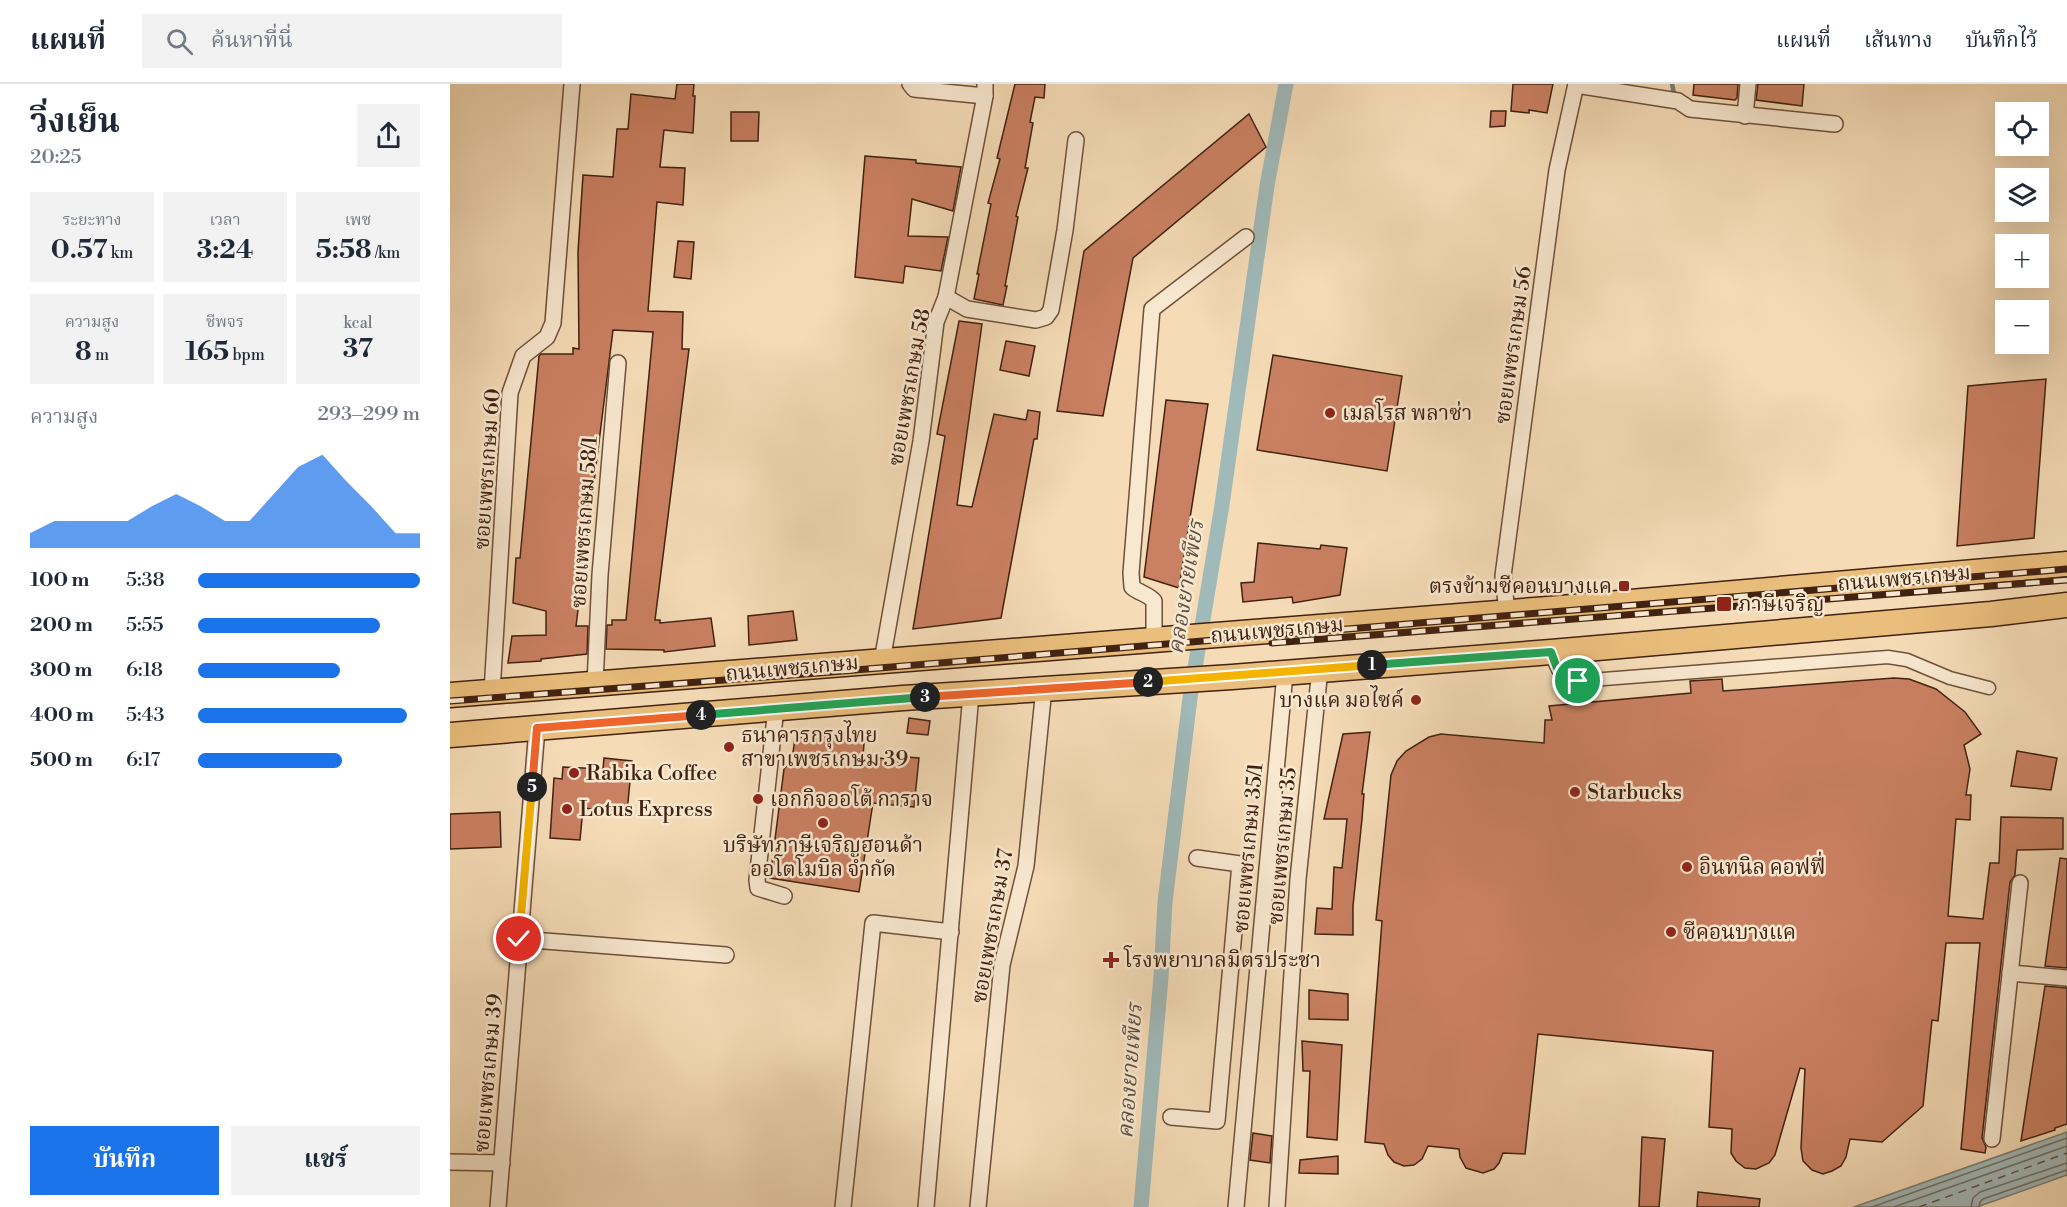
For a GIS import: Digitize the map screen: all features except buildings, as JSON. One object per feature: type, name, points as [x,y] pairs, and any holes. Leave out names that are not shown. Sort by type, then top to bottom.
[{"type":"main road","name":"ถนนเพชรเกษม","points":[[450,695],[1189,638],[2067,564]]},
{"type":"main road","name":"ถนนเพชรเกษม","points":[[450,735],[815,705],[1232,677],[1551,652],[1991,614],[2067,605]]},
{"type":"main road","points":[[813,667],[808,676],[806,689],[807,697],[815,705]]},
{"type":"main road","points":[[778,669],[791,679],[798,690],[798,699],[782,708]]},
{"type":"street","name":"ซอยเพชรเกษม 60","points":[[492,692],[510,393],[523,356],[547,337],[553,323],[572,84]]},
{"type":"street","points":[[910,84],[914,89],[920,90],[985,90]]},
{"type":"street","points":[[1576,84],[1675,100],[1690,109],[1834,124]]},
{"type":"street","name":"ซอยเพชรเกษม 56","points":[[1507,612],[1503,576],[1506,553],[1557,170],[1576,84]]},
{"type":"street","points":[[1745,115],[1748,84]]},
{"type":"street","name":"ซอยเพชรเกษม 58","points":[[882,661],[921,441],[936,322],[946,297],[985,90]]},
{"type":"street","points":[[946,297],[967,309],[1036,320],[1046,317],[1051,310],[1065,230],[1076,140]]},
{"type":"street","points":[[1154,640],[1154,601],[1148,595],[1132,587],[1131,573],[1152,309],[1246,237]]},
{"type":"street","name":"ซอยเพชรเกษม 58/1","points":[[595,684],[600,575],[618,363]]},
{"type":"street","points":[[1551,652],[1559,673],[1565,679],[1578,681],[1888,657],[1907,660],[1950,678],[1989,688]]},
{"type":"street","name":"ซอยเพชรเกษม 35","points":[[1277,1207],[1298,879],[1320,669]]},
{"type":"street","name":"ซอยเพชรเกษม 35/1","points":[[1236,1207],[1285,673]]},
{"type":"street","name":"ซอยเพชรเกษม 37","points":[[978,1207],[1002,965],[1026,866],[1044,688]]},
{"type":"street","points":[[926,1207],[971,694]]},
{"type":"street","points":[[782,708],[757,880],[758,888],[784,896]]},
{"type":"street","name":"ซอยเพชรเกษม 39","points":[[498,1207],[537,728]]},
{"type":"street","points":[[1171,1117],[1217,1121],[1240,864],[1197,858]]},
{"type":"street","points":[[1239,878],[1266,881]]},
{"type":"street","points":[[1992,1139],[2020,883]]},
{"type":"street","points":[[843,1207],[873,923],[951,932]]},
{"type":"street","points":[[519,939],[726,955]]},
{"type":"street","points":[[2010,973],[2067,978]]},
{"type":"street","points":[[450,1162],[502,1163]]},
{"type":"water","points":[[2067,1132],[2067,1175],[1977,1207],[1854,1207]]},
{"type":"waterway","name":"คลองยายเพียร","points":[[1141,1207],[1161,977],[1165,902],[1190,698],[1222,505],[1267,186],[1286,84]]},
{"type":"waterway","points":[[1672,84],[1675,98]]},
{"type":"ferry route","points":[[1919,1207],[2067,1153]]},
{"type":"railway","points":[[450,701],[831,672],[2067,569]]},
{"type":"railway","points":[[1272,643],[2067,580]]},
{"type":"place","name":"เมลโรส พลาซ่า","points":[[1330,413]]},
{"type":"place","name":"ตรงข้ามซีคอนบางแค","points":[[1624,586]]},
{"type":"place","name":"ภาษีเจริญ","points":[[1724,604]]},
{"type":"place","name":"บางแค มอไซค์","points":[[1416,700]]},
{"type":"place","name":"ธนาคารกรุงไทย สาขาเพชรเกษม 39","points":[[729,747]]},
{"type":"place","name":"Rabika Coffee","points":[[574,773]]},
{"type":"place","name":"Starbucks","points":[[1575,792]]},
{"type":"place","name":"เอกกิจออโต้ การาจ","points":[[758,799]]},
{"type":"place","name":"Lotus Express","points":[[567,809]]},
{"type":"place","name":"บริษัทภาษีเจริญฮอนด้า ออโตโมบิล จำกัด","points":[[823,823]]},
{"type":"place","name":"อินทนิล คอฟฟี่","points":[[1687,867]]},
{"type":"place","name":"ซีคอนบางแค","points":[[1671,932]]},
{"type":"place","name":"โรงพยาบาลมิตรประชา","points":[[1111,960]]},
{"type":"route","points":[[519,939],[537,728],[903,698],[1232,677],[1551,652],[1559,673],[1565,679],[1578,681]]}]
